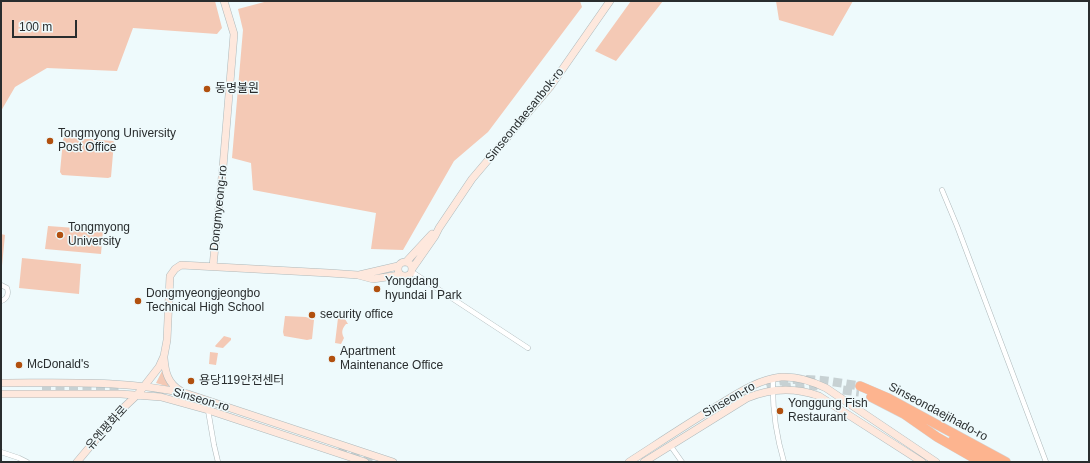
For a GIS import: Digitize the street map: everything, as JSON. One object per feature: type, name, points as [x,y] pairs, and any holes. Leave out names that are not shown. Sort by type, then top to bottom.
[{"type":"highway","name":"Sinseondaejihado-ro","points":[[991,462],[859,389],[888,398],[1005,462]]},
{"type":"highway","points":[[904,414],[937,437],[978,462]]},
{"type":"main road","name":"Dongmyeong-ro","points":[[138,394],[158,367],[164,356],[167,340],[170,276],[175,269],[181,265],[213,266],[224,167],[234,34],[224,1]]},
{"type":"main road","name":"Sinseondaesanbok-ro","points":[[213,266],[358,275],[373,279],[400,275],[407,277],[472,179],[550,87],[610,1]]},
{"type":"main road","name":"Sinseondaesanbok-ro","points":[[358,275],[398,266],[406,262],[440,228]]},
{"type":"main road","points":[[406,262],[409,263],[412,271]]},
{"type":"main road","points":[[398,266],[397,270],[400,275]]},
{"type":"main road","points":[[164,356],[164,365],[168,378],[178,389],[188,394]]},
{"type":"main road","name":"Sinseon-ro","points":[[629,462],[670,435],[751,386],[773,379],[793,377],[811,381],[826,388],[936,462]]},
{"type":"main road","name":"Sinseon-ro","points":[[1,383],[100,382],[144,386],[188,394],[393,462]]},
{"type":"main road","name":"Sinseon-ro","points":[[644,462],[747,398],[763,391],[787,389],[806,391],[819,396],[922,462]]},
{"type":"main road","name":"Sinseon-ro","points":[[1,394],[138,394],[161,397],[208,410],[347,458],[365,462]]},
{"type":"main road","name":"유엔평화로","points":[[76,462],[119,412],[138,394]]},
{"type":"street","points":[[942,190],[960,233],[1046,462]]},
{"type":"street","points":[[412,271],[528,348]]},
{"type":"street","points":[[1,285],[7,288],[8,293],[6,298],[1,301]]},
{"type":"street","points":[[773,379],[776,431],[784,462]]},
{"type":"street","points":[[208,410],[218,462]]},
{"type":"street","points":[[670,445],[682,462]]},
{"type":"street","points":[[1,452],[18,460],[27,462]]},
{"type":"shaded area","points":[[1,1],[215,1],[222,28],[217,34],[133,28],[117,71],[47,68],[15,87],[1,111]]},
{"type":"shaded area","points":[[268,1],[580,1],[582,7],[488,132],[454,161],[403,250],[371,249],[376,213],[253,190],[251,163],[232,158],[243,30],[238,9]]},
{"type":"shaded area","points":[[631,1],[663,1],[616,61],[595,51]]},
{"type":"shaded area","points":[[776,1],[853,1],[833,36],[779,20]]},
{"type":"shaded area","points":[[64,137],[113,141],[111,177],[62,175],[60,172]]},
{"type":"shaded area","points":[[48,226],[103,230],[101,254],[45,249]]},
{"type":"shaded area","points":[[1,234],[5,235],[1,276]]},
{"type":"shaded area","points":[[22,258],[81,264],[79,294],[19,288]]},
{"type":"shaded area","points":[[285,316],[306,317],[314,320],[312,339],[307,340],[284,336]]},
{"type":"shaded area","points":[[338,318],[345,319],[348,324],[346,324],[343,329],[342,334],[344,338],[341,344],[335,343]]},
{"type":"shaded area","points":[[224,336],[231,338],[231,340],[223,348],[216,347],[215,346]]},
{"type":"shaded area","points":[[210,352],[218,353],[216,365],[209,364]]},
{"type":"shaded area","points":[[162,371],[169,387],[156,383]]},
{"type":"tunnel","points":[[766,384],[778,381],[801,379],[860,386]]},
{"type":"tunnel","points":[[782,388],[811,385],[818,386]]},
{"type":"tunnel","points":[[843,390],[859,392]]},
{"type":"tunnel","points":[[42,391],[122,391]]},
{"type":"tunnel","points":[[339,447],[379,462]]},
{"type":"place","name":"동명불원","points":[[207,89]]},
{"type":"place","name":"Tongmyong University Post Office","points":[[50,141]]},
{"type":"place","name":"Tongmyong University","points":[[60,235]]},
{"type":"place","name":"Yongdang hyundai I Park","points":[[377,289]]},
{"type":"place","name":"Dongmyeongjeongbo Technical High School","points":[[138,301]]},
{"type":"place","name":"security office","points":[[312,315]]},
{"type":"place","name":"Apartment Maintenance Office","points":[[332,359]]},
{"type":"place","name":"McDonald's","points":[[19,365]]},
{"type":"place","name":"용당119안전센터","points":[[191,381]]},
{"type":"place","name":"Yonggung Fish Restaurant","points":[[780,411]]}]
